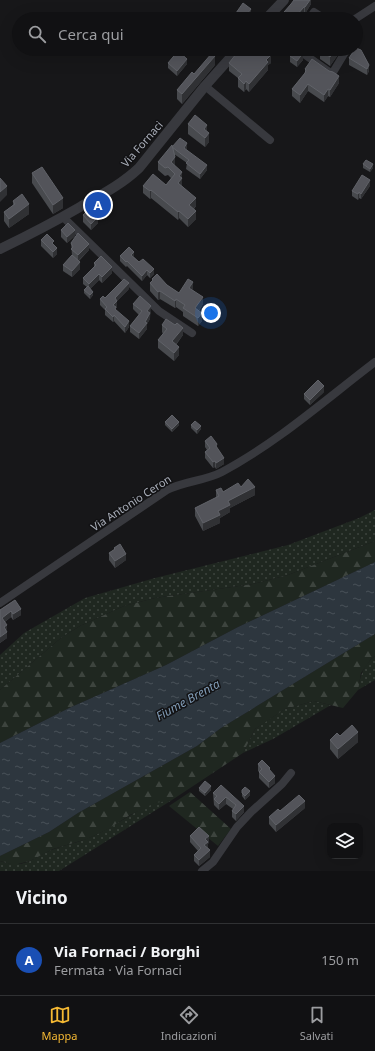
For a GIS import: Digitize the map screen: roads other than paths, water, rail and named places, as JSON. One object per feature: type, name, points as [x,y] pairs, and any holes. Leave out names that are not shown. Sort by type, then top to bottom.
[{"type":"street","points":[[273,12],[284,0]]},
{"type":"street","points":[[363,14],[375,6]]},
{"type":"street","name":"Via Fornaci","points":[[0,249],[63,217],[119,185],[130,176],[144,162],[205,86],[232,56]]},
{"type":"street","points":[[307,56],[332,74],[343,56]]},
{"type":"street","points":[[205,86],[270,140]]},
{"type":"street","points":[[63,217],[160,311],[192,334]]},
{"type":"street","name":"Via Antonio Ceron","points":[[0,604],[167,490],[177,485],[221,472],[266,446],[375,362]]},
{"type":"street","points":[[202,871],[213,862],[238,827],[251,812],[282,784],[291,773]]},
{"type":"water","name":"Fiume Brenta","points":[[375,562],[375,634],[221,728],[197,746],[78,813],[49,832],[0,856],[0,743],[69,708],[166,665],[238,627]]},
{"type":"place","name":"Via Fornaci / Borghi","points":[[98,205]]}]
